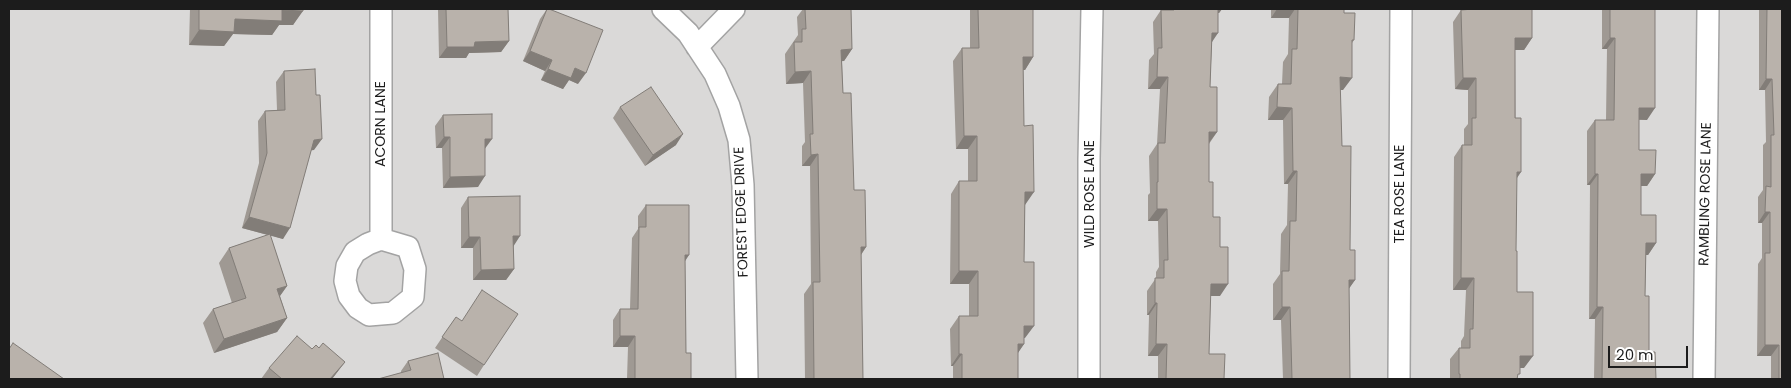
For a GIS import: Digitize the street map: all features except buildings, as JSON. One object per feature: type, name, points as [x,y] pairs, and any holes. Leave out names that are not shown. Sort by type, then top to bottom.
[{"type":"street","name":"ACORN LANE","points":[[381,9],[381,239]]},
{"type":"street","name":"FOREST EDGE DRIVE","points":[[663,9],[688,33],[715,74],[729,106],[739,140],[743,184],[747,379]]},
{"type":"street","points":[[698,47],[734,9]]},
{"type":"street","name":"WILD ROSE LANE","points":[[1089,379],[1092,9]]},
{"type":"street","name":"TEA ROSE LANE","points":[[1399,379],[1401,9]]},
{"type":"street","name":"RAMBLING ROSE LANE","points":[[1704,379],[1708,9]]},
{"type":"shaded area","points":[[9,9],[1782,9],[1782,379],[9,379]]}]
